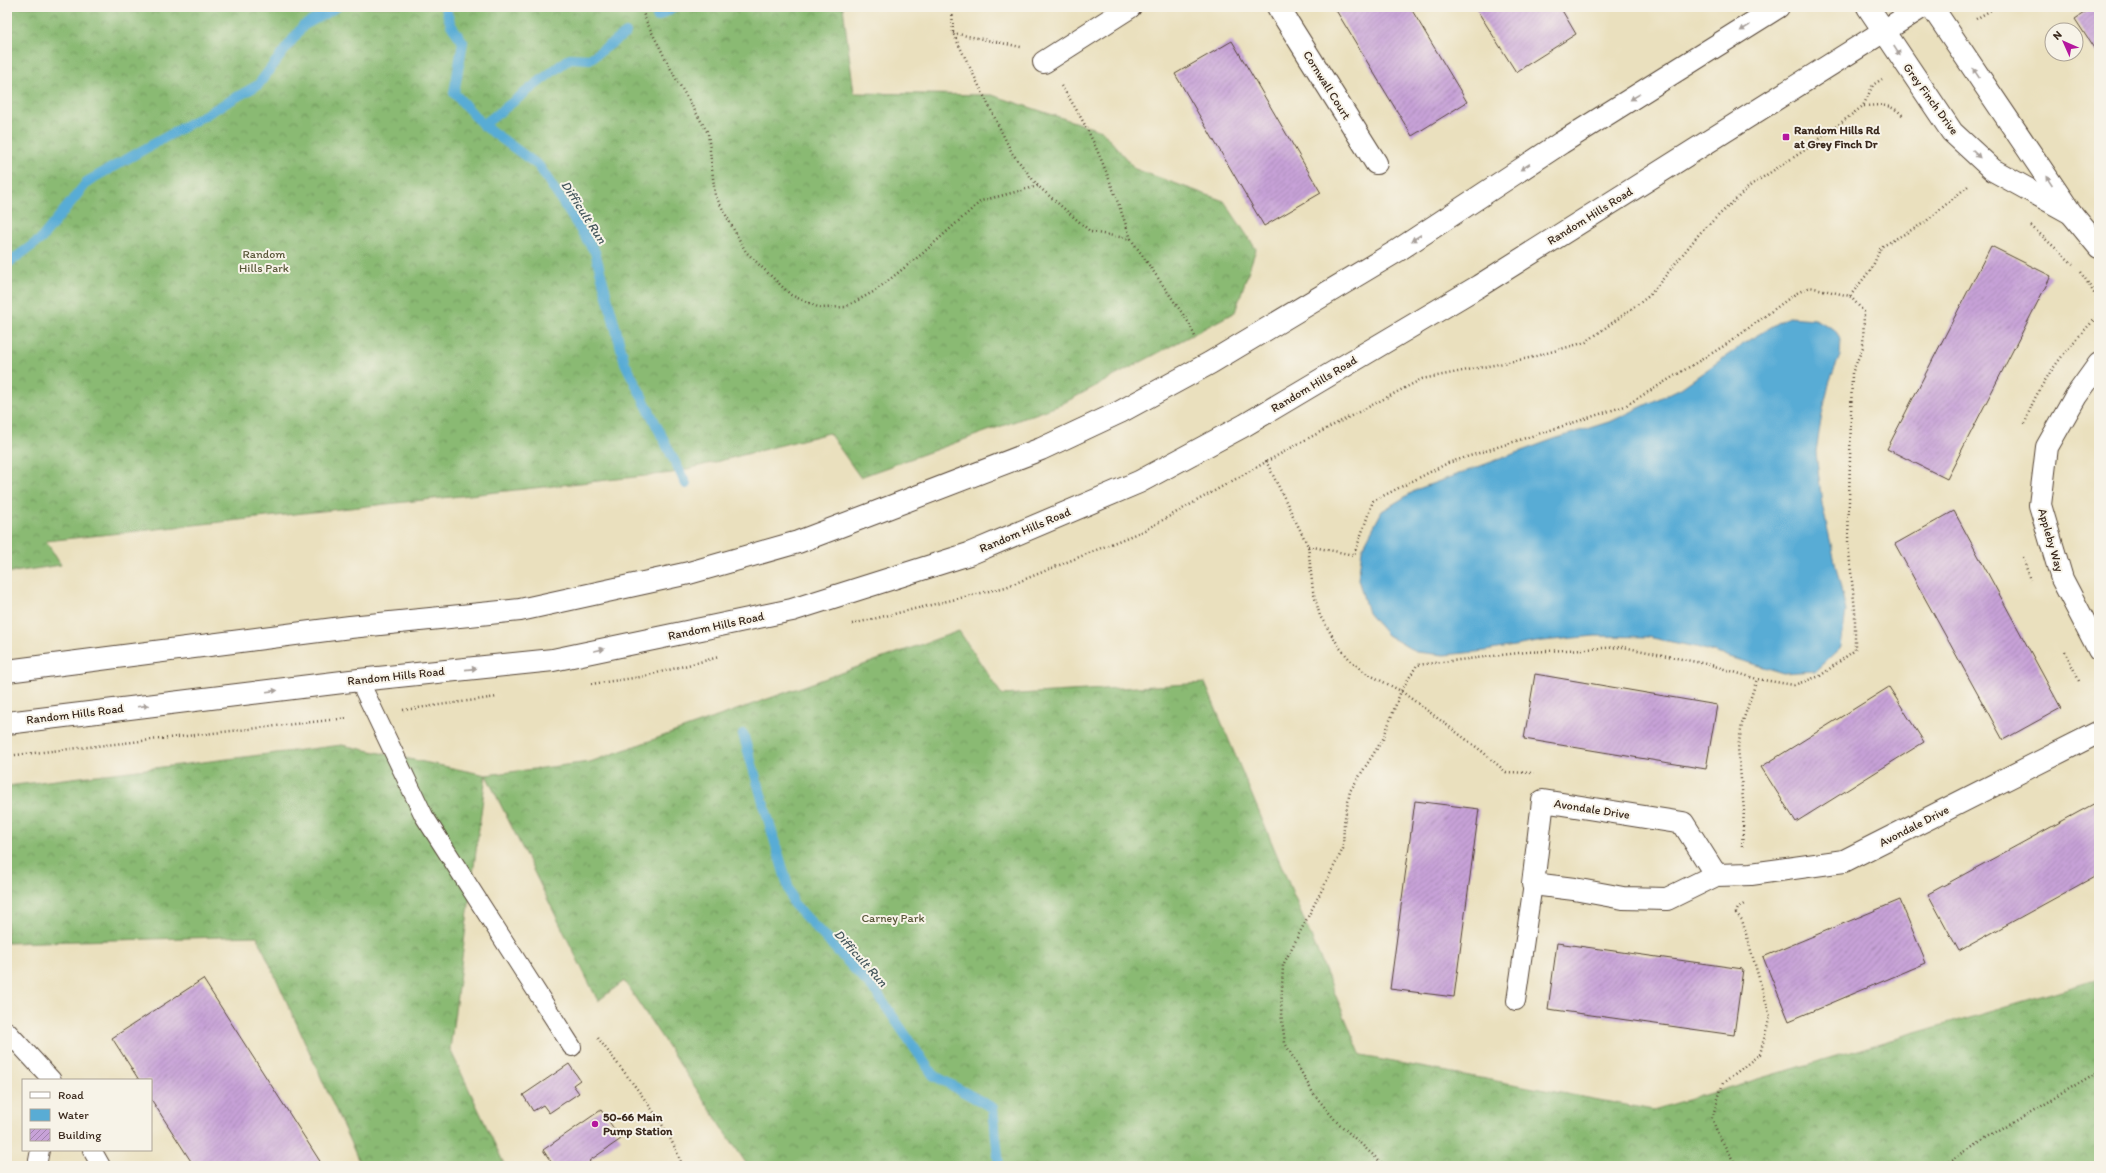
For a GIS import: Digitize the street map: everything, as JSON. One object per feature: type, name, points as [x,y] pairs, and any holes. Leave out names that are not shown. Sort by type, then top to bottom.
[{"type":"street","points":[[1044,62],[1130,7]]},
{"type":"street","name":"Cornwall Court","points":[[1278,7],[1376,163]]},
{"type":"street","points":[[7,671],[350,627],[520,610],[689,573],[798,542],[1042,449],[1120,412],[1210,363],[1396,251],[1561,143],[1778,7]]},
{"type":"street","name":"Grey Finch Drive","points":[[1868,7],[1952,132],[1993,170],[2072,213]]},
{"type":"street","name":"Random Hills Road","points":[[7,723],[359,680],[553,660],[792,610],[969,554],[1132,485],[1245,425],[1480,286],[1922,7]]},
{"type":"street","name":"Grey Finch Drive","points":[[1932,7],[1950,36],[2072,213],[2099,248]]},
{"type":"street","name":"Appleby Way","points":[[2099,364],[2076,396],[2047,447],[2040,505],[2062,580],[2099,650]]},
{"type":"street","name":"Avondale Drive","points":[[1716,875],[1683,823],[1543,801],[1533,884],[1574,889],[1623,898],[1667,899],[1716,875],[1751,874],[1844,861],[2099,732]]},
{"type":"lane","points":[[359,680],[424,816],[572,1047]]},
{"type":"lane","points":[[1516,1001],[1533,884]]},
{"type":"lane","points":[[7,1031],[51,1079]]},
{"type":"lane","points":[[37,1166],[40,1151]]},
{"type":"lane","points":[[93,1151],[101,1166]]},
{"type":"path","points":[[641,7],[646,21],[675,77],[708,133],[715,195],[746,252],[791,295],[820,308],[845,307],[875,291],[923,253],[981,201],[1038,186]]},
{"type":"path","points":[[952,7],[953,33],[1012,153],[1038,186],[1091,232],[1131,239]]},
{"type":"path","points":[[1950,36],[1996,7]]},
{"type":"path","points":[[953,33],[1024,48],[1044,62],[1072,101],[1107,169],[1131,239],[1188,323],[1198,342]]},
{"type":"path","points":[[1543,801],[1534,773],[1506,772],[1483,752],[1401,691],[1366,673],[1352,662],[1330,634],[1320,616],[1314,591],[1308,546],[1266,461],[1422,380],[1529,358],[1586,342],[1649,296],[1700,233],[1751,185],[1805,150],[1863,106],[1873,84],[1906,64]]},
{"type":"path","points":[[1850,296],[1872,268],[1881,247],[1924,223],[1968,186]]},
{"type":"path","points":[[1308,546],[1354,555],[1374,501],[1448,463],[1625,406],[1727,344],[1795,294],[1810,287],[1850,296],[1864,312],[1863,347],[1852,373],[1848,543],[1855,610],[1855,650],[1820,676],[1794,685],[1757,679],[1711,665],[1624,647],[1527,652],[1417,665],[1401,691],[1383,739],[1350,791],[1344,823],[1343,849],[1283,965],[1281,1014],[1285,1043],[1313,1093],[1336,1121],[1385,1166]]},
{"type":"path","points":[[1740,1166],[1734,1162],[1718,1134],[1712,1118],[1723,1083],[1760,1054],[1770,1016],[1742,920],[1736,913],[1743,904],[1760,901],[1742,848],[1744,810],[1738,748],[1742,724],[1757,679]]},
{"type":"path","points":[[596,1035],[660,1122],[680,1157],[682,1166]]},
{"type":"path","points":[[1941,1166],[2099,1071]]},
{"type":"green space","name":"Random Hills Park","points":[[7,7],[843,7],[854,93],[992,95],[1102,131],[1135,169],[1224,201],[1256,249],[1235,312],[1060,405],[860,477],[829,433],[672,473],[46,541],[61,565],[7,573]]},
{"type":"green space","name":"Carney Park","points":[[959,631],[1002,695],[1205,683],[1361,1056],[1653,1110],[2099,979],[2099,1166],[748,1166],[624,981],[598,1001],[486,775],[590,762]]},
{"type":"green space","points":[[342,745],[486,775],[450,1049],[505,1166],[361,1166],[257,936],[7,943],[7,786]]},
{"type":"water","points":[[1788,317],[1814,319],[1834,329],[1841,339],[1840,356],[1830,380],[1822,414],[1816,452],[1822,504],[1846,611],[1841,647],[1815,671],[1783,673],[1696,647],[1648,637],[1595,636],[1543,641],[1485,651],[1444,655],[1416,652],[1387,635],[1368,613],[1358,579],[1362,549],[1382,511],[1418,489],[1554,439],[1612,421],[1681,388],[1749,340]]},
{"type":"building","points":[[1334,7],[1410,7],[1467,102],[1412,136]]},
{"type":"building","points":[[1475,7],[1560,7],[1576,34],[1516,72]]},
{"type":"building","points":[[2093,7],[2099,7],[2099,56],[2084,33],[2084,22],[2077,22],[2075,19]]},
{"type":"building","points":[[1232,41],[1321,193],[1264,226],[1175,74]]},
{"type":"building","points":[[1991,246],[2051,276],[1947,479],[1887,449]]},
{"type":"building","points":[[1954,511],[2061,708],[2003,740],[1895,544]]},
{"type":"building","points":[[1535,674],[1717,705],[1706,769],[1524,739]]},
{"type":"building","points":[[1889,687],[1924,742],[1796,822],[1761,767]]},
{"type":"building","points":[[1415,801],[1479,809],[1454,997],[1390,989]]},
{"type":"building","points":[[2099,801],[2099,874],[1959,951],[1928,894]]},
{"type":"building","points":[[1900,900],[1926,963],[1789,1021],[1763,957]]},
{"type":"building","points":[[1557,943],[1743,969],[1734,1035],[1548,1009]]},
{"type":"building","points":[[203,979],[323,1166],[194,1166],[152,1101],[152,1079],[138,1079],[112,1038]]},
{"type":"building","points":[[569,1064],[580,1080],[573,1085],[579,1093],[549,1113],[543,1105],[533,1111],[523,1095]]},
{"type":"building","name":"50-66 Main Pump Station","points":[[601,1110],[621,1139],[589,1161],[593,1166],[554,1166],[543,1150]]},
{"type":"waterway","points":[[7,264],[41,239],[88,181],[258,85],[303,26],[337,7]]},
{"type":"waterway","name":"Difficult Run","points":[[445,7],[451,25],[463,42],[454,93],[483,125],[539,166],[595,252],[625,363],[686,484]]},
{"type":"waterway","points":[[657,17],[674,7]]},
{"type":"waterway","points":[[483,125],[570,58],[590,59],[626,33]]},
{"type":"waterway","name":"Difficult Run","points":[[743,734],[793,903],[876,992],[933,1075],[993,1108],[999,1166]]},
{"type":"place","name":"Random Hills Rd at Grey Finch Dr","points":[[1786,137]]},
{"type":"place","name":"50-66 Main Pump Station","points":[[595,1124]]}]
